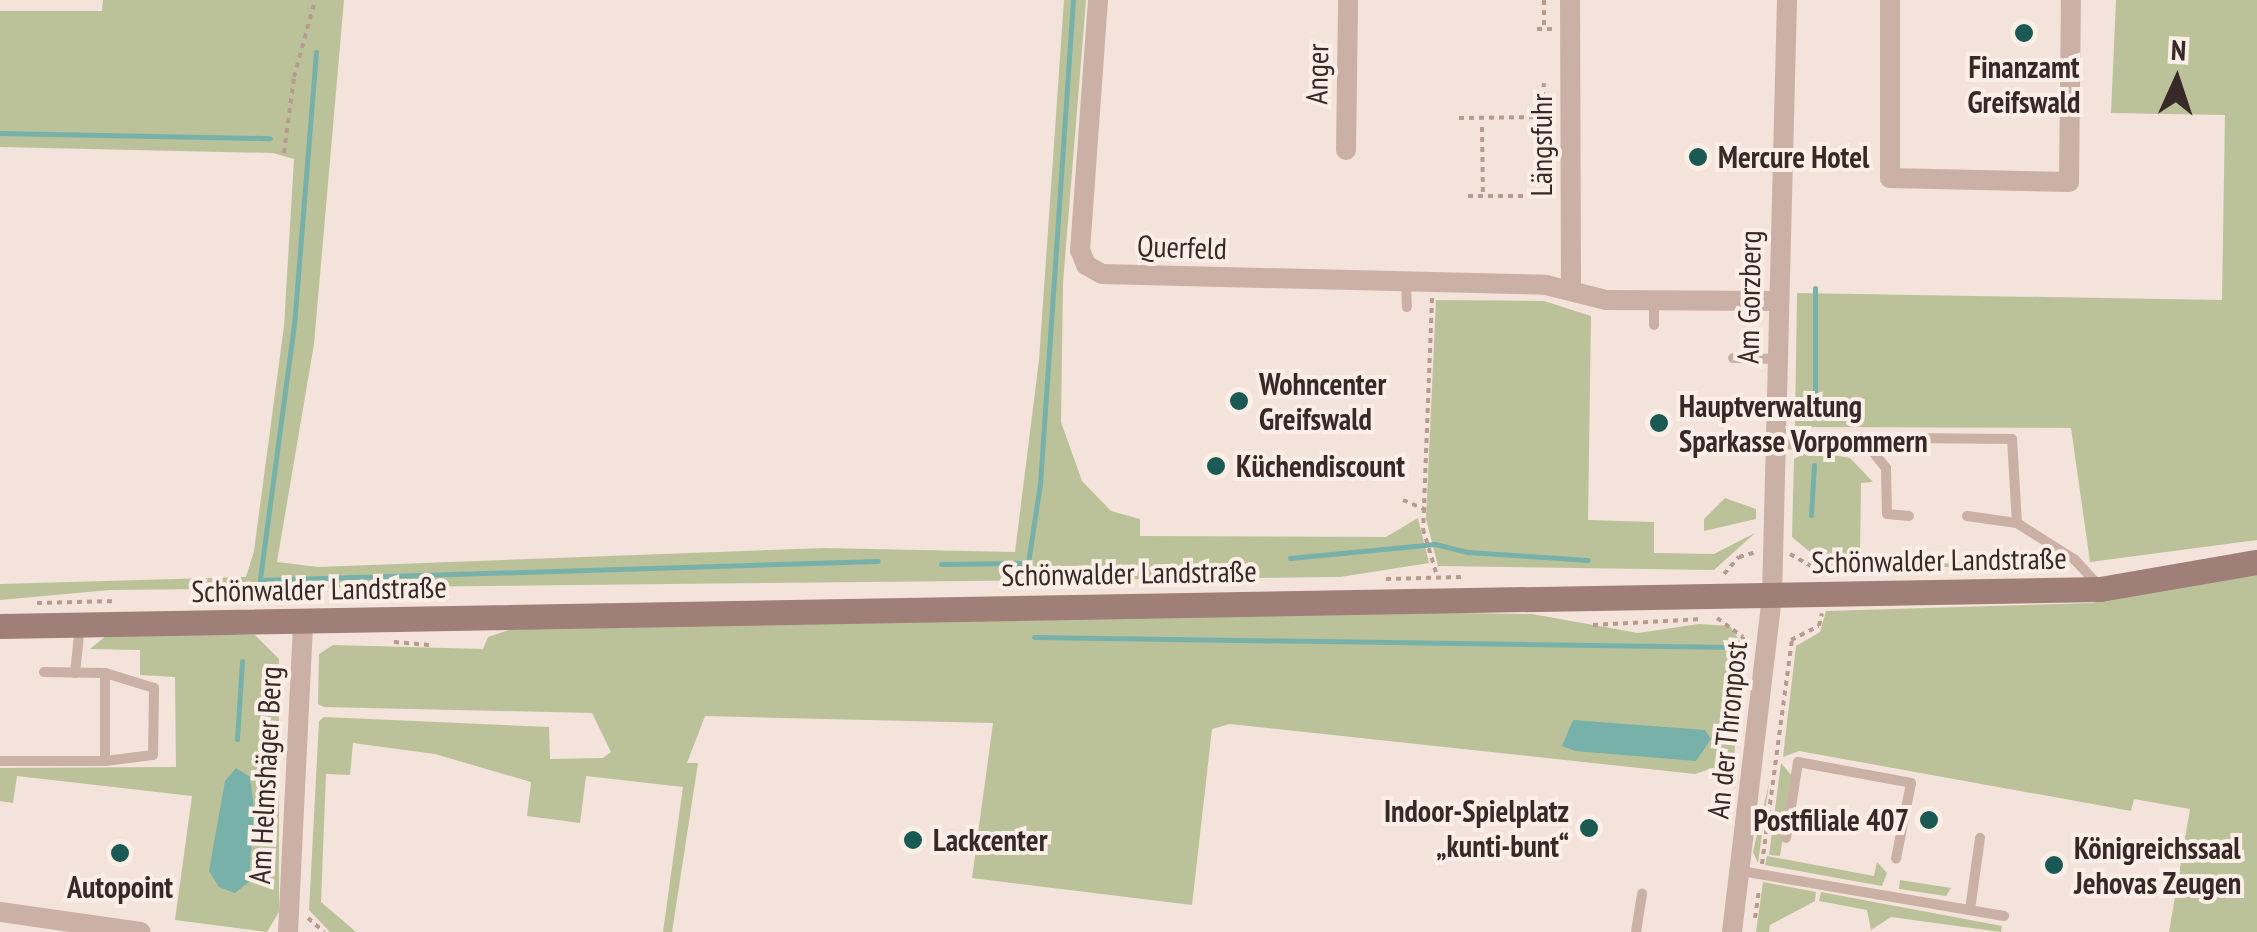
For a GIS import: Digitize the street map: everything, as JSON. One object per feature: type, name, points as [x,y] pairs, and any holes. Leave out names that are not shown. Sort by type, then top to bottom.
[{"type":"main road","name":"Schönwalder Landstraße","points":[[0,626],[2100,589],[2257,562]]},
{"type":"street","name":"Querfeld","points":[[1098,0],[1080,250],[1086,265],[1102,274],[1546,285],[1606,300],[1779,301]]},
{"type":"street","name":"Anger","points":[[1346,150],[1348,0]]},
{"type":"street","name":"Längsfuhr","points":[[1570,0],[1571,291]]},
{"type":"street","name":"Am Gorzberg","points":[[1772,596],[1788,0]]},
{"type":"street","points":[[1890,0],[1890,178],[2069,182],[2071,0]]},
{"type":"street","name":"An der Thronpost","points":[[1732,932],[1751,872],[1772,596]]},
{"type":"street","name":"Am Helmshäger Berg","points":[[288,932],[303,621]]},
{"type":"street","points":[[0,912],[141,932]]},
{"type":"lane","points":[[1406,282],[1406,307]]},
{"type":"lane","points":[[1654,300],[1654,325]]},
{"type":"lane","points":[[1732,358],[1778,359]]},
{"type":"lane","points":[[1777,444],[1869,447],[1906,438],[2012,439],[2016,523]]},
{"type":"lane","points":[[1869,447],[1886,468],[1887,514],[1909,516]]},
{"type":"lane","points":[[1967,516],[2016,523],[2075,560],[2100,589]]},
{"type":"lane","points":[[75,673],[80,626]]},
{"type":"lane","points":[[0,761],[105,761],[152,755],[154,688],[105,673],[44,672]]},
{"type":"lane","points":[[105,673],[105,761]]},
{"type":"lane","points":[[1786,838],[1798,762],[1911,783],[1896,858]]},
{"type":"lane","points":[[1970,910],[1980,838]]},
{"type":"lane","points":[[1751,872],[2004,916]]},
{"type":"lane","points":[[1636,932],[1642,893]]},
{"type":"path","points":[[284,153],[294,77],[315,0]]},
{"type":"path","points":[[1544,0],[1544,29]]},
{"type":"path","points":[[1459,118],[1541,118],[1544,84]]},
{"type":"path","points":[[1482,127],[1483,196]]},
{"type":"path","points":[[1468,196],[1571,196]]},
{"type":"path","points":[[1432,296],[1423,529],[1437,576]]},
{"type":"path","points":[[1404,500],[1426,510]]},
{"type":"path","points":[[1790,554],[1823,573]]},
{"type":"path","points":[[1753,932],[1751,872],[1792,640],[1819,626],[1822,611]]},
{"type":"path","points":[[1593,625],[1721,619],[1743,637]]},
{"type":"path","points":[[377,641],[430,645]]},
{"type":"path","points":[[304,914],[324,932]]},
{"type":"green space","points":[[103,0],[344,0],[314,344],[277,562],[318,567],[824,548],[1015,552],[1039,360],[1064,0],[1086,0],[1063,283],[1061,422],[1082,481],[1111,511],[1140,519],[1140,536],[1386,537],[1418,518],[1429,563],[1340,577],[110,590],[0,600],[0,584],[246,577],[254,551],[284,326],[294,159],[273,153],[0,147],[0,11],[102,11]]},
{"type":"green space","points":[[2116,0],[2257,0],[2257,540],[2090,562],[2071,428],[1795,427],[1797,293],[2222,300],[2225,115],[2111,113]]},
{"type":"green space","points":[[1436,300],[1544,301],[1591,316],[1588,520],[1654,522],[1654,553],[1714,554],[1755,533],[1714,570],[1438,566],[1426,519]]},
{"type":"green space","points":[[1810,451],[1850,458],[1873,482],[1861,483],[1860,554],[1874,555],[1875,562],[2066,566],[1829,568],[1792,537],[1794,459]]},
{"type":"green space","points":[[1725,498],[1756,509],[1756,519],[1704,531],[1704,519]]},
{"type":"green space","points":[[2257,571],[2257,932],[2169,932],[2190,809],[2134,799],[2131,811],[1799,751],[1783,757],[1796,646],[1820,632],[1826,611],[2092,603]]},
{"type":"green space","points":[[1398,612],[1532,614],[1638,633],[1699,624],[1730,626],[1741,643],[1734,761],[1695,774],[1230,724],[1212,729],[1192,905],[972,878],[993,723],[705,716],[687,763],[698,763],[672,932],[663,932],[683,787],[586,776],[580,823],[527,816],[531,782],[435,754],[353,743],[350,775],[326,774],[321,902],[356,932],[330,932],[309,910],[319,721],[324,717],[549,727],[550,759],[603,758],[611,752],[592,713],[324,707],[318,704],[319,654],[333,645],[483,649],[488,637],[512,629]]},
{"type":"green space","points":[[107,635],[255,635],[279,659],[279,912],[267,932],[175,920],[192,796],[17,776],[13,803],[0,801],[0,768],[176,767],[175,677],[140,675],[140,650],[90,649]]},
{"type":"green space","points":[[1781,763],[1792,776],[1780,856],[1769,855]]},
{"type":"green space","points":[[1769,783],[1758,863],[1753,852]]},
{"type":"green space","points":[[1793,809],[1813,812],[1809,835],[1790,832]]},
{"type":"green space","points":[[1767,856],[1874,876],[1877,862],[1887,873],[1882,886],[1765,865]]},
{"type":"green space","points":[[1900,880],[1951,888],[1946,896],[1899,889]]},
{"type":"green space","points":[[1763,882],[1816,892],[1815,901],[1770,925],[1769,932],[1756,932]]},
{"type":"green space","points":[[1821,892],[2002,926],[2001,932],[1891,917],[1871,930],[1867,910],[1819,901]]},
{"type":"water","points":[[1573,720],[1705,730],[1711,739],[1696,761],[1575,751],[1562,746]]},
{"type":"water","points":[[236,768],[250,777],[254,808],[249,882],[235,893],[219,887],[209,871],[225,781]]},
{"type":"waterway","points":[[941,564],[1028,563],[1040,484],[1073,0]]},
{"type":"waterway","points":[[316,52],[294,324],[260,580],[878,561]]},
{"type":"waterway","points":[[0,133],[270,138]]},
{"type":"waterway","points":[[1815,288],[1815,409]]},
{"type":"waterway","points":[[1811,515],[1814,465]]},
{"type":"waterway","points":[[1290,558],[1435,544],[1468,552],[1588,560]]},
{"type":"waterway","points":[[1034,637],[1733,647]]},
{"type":"waterway","points":[[237,739],[242,661]]},
{"type":"place","name":"Finanzamt Greifswald","points":[[2024,33]]},
{"type":"place","name":"Mercure Hotel","points":[[1698,157]]},
{"type":"place","name":"Wohncenter Greifswald","points":[[1239,401]]},
{"type":"place","name":"Hauptverwaltung Sparkasse Vorpommern","points":[[1659,423]]},
{"type":"place","name":"Küchendiscount","points":[[1216,466]]},
{"type":"place","name":"Postfiliale 407","points":[[1929,820]]},
{"type":"place","name":"Indoor-Spielplatz „kunti-bunt“","points":[[1589,828]]},
{"type":"place","name":"Lackcenter","points":[[913,840]]},
{"type":"place","name":"Autopoint","points":[[120,853]]},
{"type":"place","name":"Königreichssaal Jehovas Zeugen","points":[[2054,865]]}]
